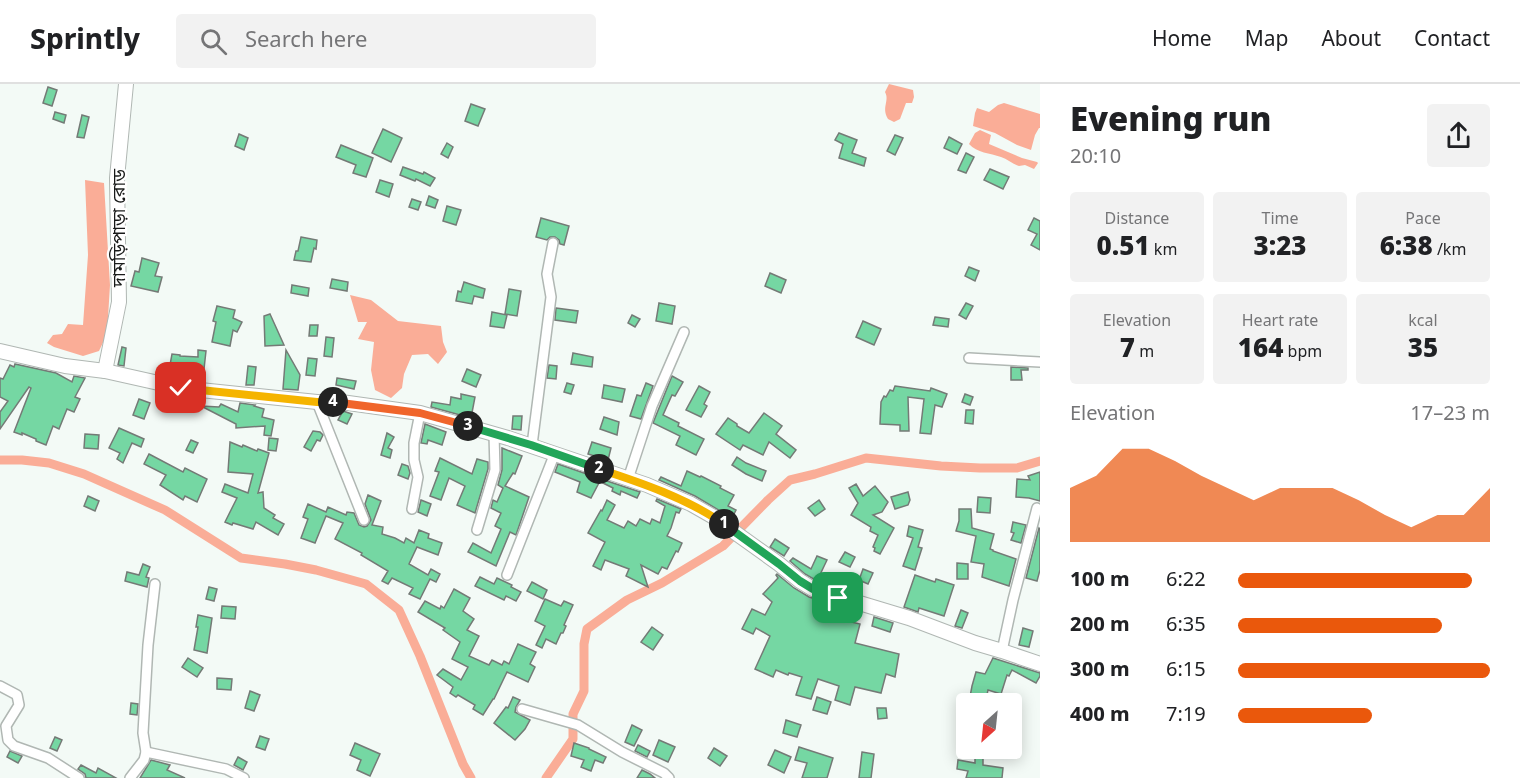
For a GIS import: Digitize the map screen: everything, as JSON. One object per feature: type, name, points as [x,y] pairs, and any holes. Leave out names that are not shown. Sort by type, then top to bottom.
[{"type":"street","name":"দামড়িপাড়া রোড","points":[[105,371],[119,302],[117,177],[126,84]]},
{"type":"street","points":[[531,445],[550,297],[547,274],[553,243]]},
{"type":"street","points":[[628,479],[652,406],[684,333]]},
{"type":"street","points":[[0,351],[181,388],[317,402],[341,402],[420,413],[531,445],[647,485],[691,504],[712,516],[813,589],[909,618],[1040,664]]},
{"type":"street","points":[[969,358],[1040,362]]},
{"type":"street","points":[[317,402],[364,520]]},
{"type":"street","points":[[412,509],[418,477],[414,460],[414,443],[420,413]]},
{"type":"street","points":[[477,530],[495,470],[494,434]]},
{"type":"street","points":[[507,575],[555,453]]},
{"type":"street","points":[[1002,651],[1037,508]]},
{"type":"street","points":[[130,778],[144,760],[146,752],[143,733],[148,645],[155,585]]},
{"type":"street","points":[[0,686],[17,695],[19,705],[6,726],[8,740],[14,746],[48,758],[79,778]]},
{"type":"street","points":[[522,709],[579,725],[669,778]]},
{"type":"street","points":[[146,752],[226,769],[243,778]]},
{"type":"shaded area","points":[[889,84],[913,90],[914,97],[912,103],[906,103],[900,119],[894,122],[888,119],[885,111],[887,98],[885,92]]},
{"type":"shaded area","points":[[1004,103],[1040,114],[1040,128],[1035,135],[1031,150],[995,133],[973,126],[977,108],[989,112]]},
{"type":"shaded area","points":[[980,130],[991,135],[989,144],[1038,163],[1034,169],[1025,165],[1019,166],[976,149],[969,144],[975,133]]},
{"type":"shaded area","points":[[85,180],[104,183],[110,285],[107,334],[99,351],[83,356],[47,343],[53,335],[62,334],[68,324],[83,325],[88,255]]},
{"type":"shaded area","points":[[350,295],[371,300],[398,321],[441,326],[447,352],[438,364],[428,354],[412,355],[404,374],[402,388],[391,398],[375,390],[371,370],[374,342],[358,339],[367,322],[358,322]]},
{"type":"building","points":[[48,87],[57,90],[52,106],[43,103]]},
{"type":"building","points":[[471,104],[485,109],[478,126],[465,121]]},
{"type":"building","points":[[55,112],[66,115],[64,123],[53,119]]},
{"type":"building","points":[[82,115],[89,117],[84,138],[77,137]]},
{"type":"building","points":[[383,129],[402,138],[391,162],[372,153]]},
{"type":"building","points":[[839,133],[857,140],[852,153],[866,158],[864,166],[839,158],[843,144],[835,140]]},
{"type":"building","points":[[239,134],[248,138],[244,150],[235,146]]},
{"type":"building","points":[[895,135],[903,138],[895,155],[887,151]]},
{"type":"building","points":[[949,137],[962,144],[957,154],[944,148]]},
{"type":"building","points":[[447,143],[453,147],[448,158],[441,154]]},
{"type":"building","points":[[341,145],[373,158],[366,177],[353,173],[356,165],[336,157]]},
{"type":"building","points":[[966,153],[974,157],[966,173],[958,170]]},
{"type":"building","points":[[403,167],[423,174],[424,172],[435,178],[430,186],[416,179],[415,181],[400,175]]},
{"type":"building","points":[[990,169],[1009,177],[1003,189],[984,180]]},
{"type":"building","points":[[380,180],[393,184],[389,197],[376,192]]},
{"type":"building","points":[[429,196],[438,200],[435,208],[426,205]]},
{"type":"building","points":[[412,199],[421,202],[418,210],[409,207]]},
{"type":"building","points":[[447,206],[461,210],[456,225],[443,221]]},
{"type":"building","points":[[541,218],[569,226],[564,245],[560,244],[555,237],[547,240],[536,237]]},
{"type":"building","points":[[1034,218],[1040,221],[1040,250],[1031,245],[1037,234],[1028,230]]},
{"type":"building","points":[[301,237],[317,240],[311,262],[294,260]]},
{"type":"building","points":[[142,258],[159,263],[155,276],[162,277],[158,292],[131,286],[135,271],[139,272]]},
{"type":"building","points":[[969,267],[979,271],[975,281],[965,276]]},
{"type":"building","points":[[770,273],[786,280],[781,293],[765,286]]},
{"type":"building","points":[[332,279],[348,282],[347,291],[330,288]]},
{"type":"building","points":[[464,282],[485,289],[483,298],[474,296],[472,304],[456,301],[458,291],[461,292]]},
{"type":"building","points":[[292,285],[309,288],[308,296],[291,293]]},
{"type":"building","points":[[509,289],[521,291],[517,316],[505,314]]},
{"type":"building","points":[[659,303],[675,306],[672,324],[656,321]]},
{"type":"building","points":[[966,303],[973,306],[966,319],[959,315]]},
{"type":"building","points":[[217,306],[235,310],[233,318],[242,322],[237,332],[233,330],[230,346],[212,342],[216,322],[213,321]]},
{"type":"building","points":[[556,308],[578,311],[576,323],[555,320]]},
{"type":"building","points":[[492,312],[507,315],[504,328],[490,326]]},
{"type":"building","points":[[270,314],[284,345],[265,346],[264,316]]},
{"type":"building","points":[[632,315],[640,319],[635,327],[628,323]]},
{"type":"building","points":[[935,317],[949,319],[948,327],[933,325]]},
{"type":"building","points":[[863,321],[881,329],[874,345],[856,337]]},
{"type":"building","points":[[310,325],[318,325],[317,336],[309,336]]},
{"type":"building","points":[[326,337],[334,338],[332,357],[324,356]]},
{"type":"building","points":[[122,347],[126,348],[124,366],[118,365]]},
{"type":"building","points":[[198,350],[206,351],[204,369],[191,368],[189,380],[168,376],[172,354],[198,357]]},
{"type":"building","points":[[286,350],[300,375],[298,390],[283,389]]},
{"type":"building","points":[[573,353],[593,357],[592,367],[571,364]]},
{"type":"building","points":[[308,358],[317,359],[315,376],[306,375]]},
{"type":"building","points":[[15,364],[56,373],[72,382],[74,376],[85,378],[75,397],[80,399],[74,412],[67,409],[59,429],[53,426],[46,445],[22,433],[22,435],[14,432],[31,388],[29,387],[0,429],[0,412],[8,401],[0,397],[0,378],[3,379],[10,365],[14,367]]},
{"type":"building","points":[[549,365],[557,366],[556,379],[547,378]]},
{"type":"building","points":[[248,366],[256,367],[254,385],[246,385]]},
{"type":"building","points":[[1011,367],[1028,368],[1028,370],[1021,370],[1022,380],[1011,380]]},
{"type":"building","points":[[467,369],[481,375],[476,387],[462,381]]},
{"type":"building","points":[[672,376],[683,382],[675,396],[672,395],[663,415],[679,423],[678,426],[704,439],[696,455],[676,445],[680,436],[653,423]]},
{"type":"building","points":[[337,378],[356,381],[354,389],[336,385]]},
{"type":"building","points":[[567,383],[574,385],[571,394],[564,392]]},
{"type":"building","points":[[646,383],[653,386],[641,419],[630,416],[637,395],[641,396]]},
{"type":"building","points":[[604,385],[625,389],[622,402],[602,398]]},
{"type":"building","points":[[699,386],[710,392],[704,404],[707,406],[701,417],[686,410]]},
{"type":"building","points":[[895,386],[930,391],[931,388],[947,394],[942,407],[935,405],[931,434],[920,433],[924,399],[908,397],[909,431],[900,431],[900,425],[880,424],[881,402]]},
{"type":"building","points":[[461,394],[475,397],[471,418],[431,407],[432,402],[450,405],[451,397],[461,399]]},
{"type":"building","points":[[965,394],[973,397],[970,405],[962,402]]},
{"type":"building","points":[[139,399],[150,403],[144,419],[133,415]]},
{"type":"building","points":[[240,403],[264,409],[262,417],[274,420],[271,436],[264,435],[265,426],[236,428],[236,424],[201,406],[219,407],[221,404],[238,412]]},
{"type":"building","points":[[966,410],[974,410],[973,424],[965,423]]},
{"type":"building","points":[[343,411],[352,414],[347,424],[338,420]]},
{"type":"building","points":[[764,413],[782,426],[776,434],[796,450],[790,458],[769,442],[763,455],[743,445],[740,450],[716,434],[728,418],[749,433]]},
{"type":"building","points":[[513,416],[522,416],[521,430],[512,429]]},
{"type":"building","points":[[604,417],[619,422],[617,435],[600,429]]},
{"type":"building","points":[[425,424],[446,432],[442,445],[428,440],[427,444],[421,443]]},
{"type":"building","points":[[119,428],[144,439],[141,447],[132,443],[123,463],[117,459],[120,453],[109,448]]},
{"type":"building","points":[[313,431],[323,435],[311,451],[304,447]]},
{"type":"building","points":[[387,433],[394,437],[388,448],[392,450],[390,458],[381,455]]},
{"type":"building","points":[[85,434],[99,435],[98,449],[84,448]]},
{"type":"building","points":[[269,438],[278,439],[276,451],[268,450]]},
{"type":"building","points":[[191,440],[198,443],[193,453],[186,450]]},
{"type":"building","points":[[230,442],[269,453],[258,493],[263,492],[264,508],[275,515],[273,518],[284,524],[278,535],[256,522],[253,529],[225,522],[237,498],[222,492],[225,484],[248,493],[253,474],[228,472]]},
{"type":"building","points":[[592,442],[611,448],[608,460],[588,454]]},
{"type":"building","points":[[502,448],[522,456],[515,474],[513,473],[505,486],[529,497],[516,535],[510,532],[496,566],[468,552],[473,543],[491,553],[501,529],[495,526],[501,513],[491,508],[493,500],[497,502],[503,488],[498,485],[502,470]]},
{"type":"building","points":[[149,454],[183,472],[185,468],[207,479],[197,502],[185,496],[183,500],[160,485],[166,475],[144,464]]},
{"type":"building","points":[[737,457],[766,471],[762,481],[732,465]]},
{"type":"building","points":[[440,458],[472,474],[477,459],[488,462],[475,513],[457,505],[465,486],[449,478],[441,500],[430,496],[439,472],[435,471]]},
{"type":"building","points":[[402,464],[408,466],[410,473],[408,479],[398,475]]},
{"type":"building","points":[[558,464],[601,479],[591,498],[577,492],[580,482],[555,472]]},
{"type":"building","points":[[687,471],[721,486],[720,488],[734,495],[728,506],[736,510],[732,518],[695,496],[659,480],[661,477],[681,486]]},
{"type":"building","points":[[1040,472],[1040,501],[1016,497],[1017,479],[1030,480],[1028,476]]},
{"type":"building","points":[[604,480],[640,492],[637,498],[621,491],[620,495],[603,483]]},
{"type":"building","points":[[856,484],[863,496],[875,486],[888,502],[882,512],[873,515],[894,528],[880,554],[874,551],[873,547],[878,535],[870,531],[871,527],[851,515],[858,503],[849,488]]},
{"type":"building","points":[[908,492],[910,500],[908,505],[895,509],[891,497]]},
{"type":"building","points":[[368,495],[381,501],[372,525],[383,527],[382,534],[404,543],[406,538],[414,543],[419,530],[429,534],[428,538],[442,543],[438,555],[417,547],[409,564],[428,575],[431,569],[440,574],[436,582],[430,579],[420,599],[409,594],[413,588],[392,578],[388,584],[382,581],[388,571],[361,555],[362,553],[335,539],[343,523],[326,516],[315,543],[301,538],[308,519],[303,517],[308,504],[326,512],[328,507],[346,515],[347,512],[354,513],[359,525],[367,526],[371,520],[365,504]]},
{"type":"building","points":[[88,496],[99,501],[95,511],[84,506]]},
{"type":"building","points":[[978,497],[991,498],[990,513],[977,512]]},
{"type":"building","points":[[657,499],[681,509],[679,513],[676,512],[667,536],[682,543],[667,569],[662,567],[658,574],[641,565],[648,587],[626,576],[629,569],[605,560],[601,570],[593,566],[605,542],[588,533],[607,500],[615,505],[607,520],[624,528],[628,521],[636,526],[640,519],[650,524],[652,519],[660,523],[665,506],[656,501]]},
{"type":"building","points":[[421,500],[431,504],[427,516],[418,512]]},
{"type":"building","points":[[819,500],[825,509],[815,516],[808,508]]},
{"type":"building","points":[[959,509],[971,509],[972,528],[994,534],[990,549],[1016,559],[1009,586],[982,577],[984,564],[971,562],[976,536],[956,531]]},
{"type":"building","points":[[1013,522],[1026,525],[1021,543],[1011,540],[1014,533],[1011,532]]},
{"type":"building","points":[[909,526],[923,530],[918,547],[922,548],[915,570],[903,566],[913,538],[907,536]]},
{"type":"building","points":[[1039,528],[1040,570],[1037,581],[1026,578]]},
{"type":"building","points":[[775,539],[789,548],[784,556],[770,547]]},
{"type":"building","points":[[845,552],[855,557],[850,567],[839,562]]},
{"type":"building","points":[[817,556],[827,560],[817,581],[790,561],[793,558],[811,569]]},
{"type":"building","points":[[957,563],[968,564],[968,579],[957,579]]},
{"type":"building","points":[[143,564],[150,567],[146,577],[149,578],[147,587],[125,581],[127,572],[139,575]]},
{"type":"building","points":[[863,569],[873,573],[868,584],[859,580]]},
{"type":"building","points":[[777,574],[809,597],[850,610],[847,621],[860,624],[855,643],[899,654],[895,677],[886,674],[881,693],[855,687],[850,705],[835,700],[839,686],[818,679],[811,699],[796,695],[802,677],[776,670],[773,677],[755,669],[770,636],[756,628],[753,634],[742,629],[752,609],[765,615],[772,602],[763,594],[778,578]]},
{"type":"building","points":[[915,575],[935,582],[936,579],[954,585],[944,616],[919,608],[918,612],[904,607]]},
{"type":"building","points":[[480,577],[494,584],[497,578],[521,592],[516,601],[506,596],[504,600],[475,586]]},
{"type":"building","points":[[532,582],[547,590],[543,599],[527,591]]},
{"type":"building","points":[[209,587],[217,589],[214,601],[206,599]]},
{"type":"building","points":[[454,589],[470,598],[463,611],[474,619],[467,630],[479,636],[469,656],[489,665],[492,660],[502,665],[504,661],[509,664],[518,644],[536,652],[530,664],[535,667],[528,682],[507,672],[494,699],[483,715],[473,709],[475,705],[450,693],[453,687],[437,675],[443,669],[461,680],[468,667],[452,659],[460,642],[443,630],[445,628],[418,612],[425,601],[440,609],[441,606],[444,608]]},
{"type":"building","points":[[545,599],[561,606],[564,601],[573,605],[563,633],[556,644],[546,639],[542,648],[536,645],[545,626],[535,621]]},
{"type":"building","points":[[222,606],[236,607],[235,619],[221,618]]},
{"type":"building","points":[[961,610],[968,613],[962,628],[955,626]]},
{"type":"building","points":[[198,615],[212,618],[207,653],[194,650]]},
{"type":"building","points":[[874,617],[893,623],[890,632],[872,626]]},
{"type":"building","points":[[652,627],[663,635],[653,650],[641,642]]},
{"type":"building","points":[[1023,628],[1033,631],[1029,647],[1019,645]]},
{"type":"building","points":[[188,658],[203,668],[197,677],[182,667]]},
{"type":"building","points":[[993,658],[1040,673],[1040,676],[1036,683],[1012,670],[1009,676],[1007,675],[1001,693],[988,690],[987,693],[971,693],[976,672],[985,674]]},
{"type":"building","points":[[217,678],[232,679],[231,690],[217,689]]},
{"type":"building","points":[[250,691],[260,695],[254,711],[245,708]]},
{"type":"building","points":[[513,697],[520,700],[515,712],[530,720],[515,740],[494,723],[506,707],[508,708]]},
{"type":"building","points":[[817,697],[831,702],[827,714],[813,710]]},
{"type":"building","points":[[131,703],[138,704],[137,715],[130,714]]},
{"type":"building","points":[[877,708],[886,708],[887,718],[878,719]]},
{"type":"building","points":[[786,720],[801,725],[797,737],[783,733]]},
{"type":"building","points":[[632,725],[642,730],[634,746],[625,742]]},
{"type":"building","points":[[260,736],[269,739],[265,750],[256,747]]},
{"type":"building","points":[[55,737],[62,740],[57,751],[50,748]]},
{"type":"building","points":[[659,740],[675,747],[668,762],[653,755]]},
{"type":"building","points":[[355,743],[380,754],[370,776],[357,770],[361,760],[350,755]]},
{"type":"building","points":[[574,743],[606,757],[603,763],[595,760],[591,771],[581,767],[584,760],[571,756]]},
{"type":"building","points":[[638,745],[650,751],[647,757],[635,751]]},
{"type":"building","points":[[799,747],[833,758],[827,778],[802,778],[807,763],[795,760]]},
{"type":"building","points":[[714,748],[727,756],[720,766],[708,758]]},
{"type":"building","points":[[775,750],[791,757],[784,773],[768,765]]},
{"type":"building","points":[[10,751],[22,756],[18,763],[7,757]]},
{"type":"building","points":[[862,752],[874,754],[871,778],[859,778]]},
{"type":"building","points":[[238,757],[247,762],[243,770],[234,765]]},
{"type":"building","points":[[975,759],[983,759],[983,765],[1003,768],[1002,778],[966,778],[968,771],[957,769],[958,760],[975,763]]},
{"type":"building","points":[[151,760],[170,765],[167,770],[185,778],[140,778]]},
{"type":"building","points":[[81,765],[96,773],[98,768],[116,778],[86,778],[85,774],[78,769]]},
{"type":"building","points":[[642,770],[650,774],[655,778],[637,778]]},
{"type":"waterway","points":[[546,778],[573,739],[573,714],[584,691],[584,644],[587,629],[627,600],[662,583],[723,546],[790,480],[866,458],[980,468],[1017,468],[1040,461]]},
{"type":"waterway","points":[[0,460],[49,463],[84,474],[165,510],[241,558],[316,570],[366,584],[399,610],[463,764],[471,778]]},
{"type":"route","points":[[181,388],[317,402],[341,402],[420,413],[531,445],[647,485],[691,504],[712,516],[800,581],[813,589],[838,598]]}]
